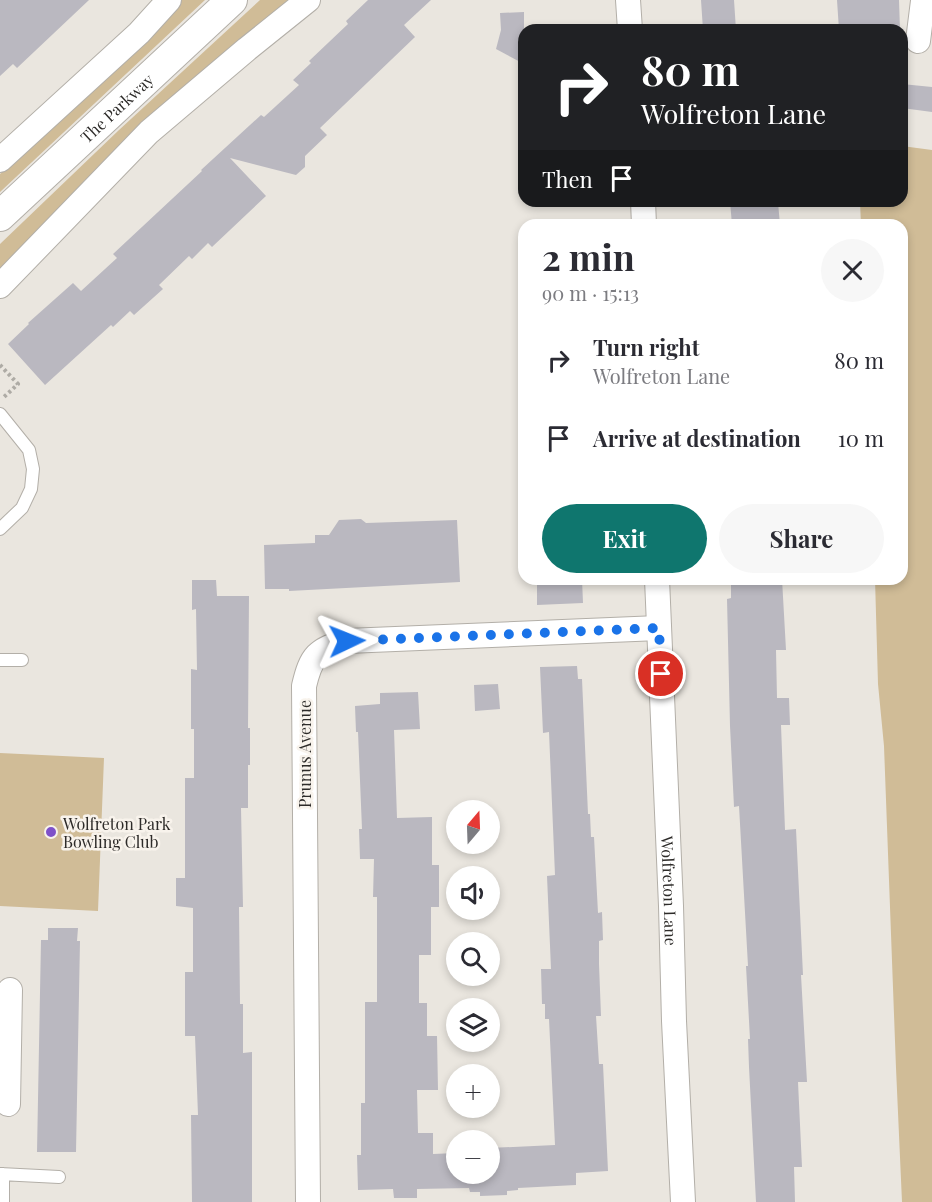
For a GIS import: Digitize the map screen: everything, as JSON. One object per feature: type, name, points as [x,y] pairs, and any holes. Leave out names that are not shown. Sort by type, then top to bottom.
[{"type":"street","points":[[0,160],[139,33],[169,0]]},
{"type":"street","name":"The Parkway","points":[[0,216],[232,0]]},
{"type":"street","points":[[0,286],[149,132],[308,0]]},
{"type":"street","points":[[628,0],[630,24]]},
{"type":"street","points":[[918,41],[924,1]]},
{"type":"street","name":"Wolfreton Lane","points":[[657,585],[683,1202]]},
{"type":"street","name":"Prunus Avenue","points":[[308,1202],[304,686],[308,668],[316,655],[329,645],[347,641],[659,628]]},
{"type":"street","points":[[8,1104],[4,1049],[10,990]]},
{"type":"lane","points":[[0,414],[29,450],[33,469],[31,489],[22,508],[0,529]]},
{"type":"lane","points":[[0,660],[22,660]]},
{"type":"lane","points":[[3,1202],[2,1174],[59,1177]]},
{"type":"path","points":[[0,365],[18,384],[0,400]]},
{"type":"shaded area","points":[[181,0],[205,0],[0,192],[0,174],[155,29]]},
{"type":"shaded area","points":[[260,0],[292,0],[192,80],[85,180],[63,207],[0,272],[0,244]]},
{"type":"shaded area","points":[[908,147],[932,150],[932,1202],[902,1202],[884,746],[878,684],[875,585],[908,585],[908,219],[861,219],[860,207],[908,207]]},
{"type":"shaded area","name":"Wolfreton Park Bowling Club","points":[[0,753],[104,758],[98,911],[0,906]]},
{"type":"building","points":[[0,0],[89,0],[17,68],[13,64],[0,76]]},
{"type":"building","points":[[368,0],[431,0],[404,25],[415,37],[320,128],[327,135],[305,156],[305,167],[296,175],[230,158],[266,196],[212,247],[208,243],[192,259],[189,256],[159,285],[163,289],[134,315],[130,311],[113,327],[111,325],[45,385],[8,344],[73,283],[81,291],[117,258],[113,254],[201,170],[261,115],[264,117],[299,85],[293,80],[311,63],[309,61],[348,24],[346,21]]},
{"type":"building","points":[[701,0],[734,0],[736,24],[703,24]]},
{"type":"building","points":[[837,0],[899,0],[900,24],[839,24]]},
{"type":"building","points":[[524,12],[524,24],[518,24],[518,61],[496,49],[501,30],[500,13]]},
{"type":"building","points":[[908,85],[932,87],[932,112],[908,109]]},
{"type":"building","points":[[730,207],[778,207],[779,219],[732,219]]},
{"type":"building","points":[[361,519],[366,523],[457,520],[460,582],[289,591],[289,589],[265,589],[264,545],[315,543],[315,535],[329,535],[339,520]]},
{"type":"building","points":[[192,580],[216,580],[217,596],[249,596],[250,765],[248,765],[248,808],[241,808],[243,907],[239,907],[243,1053],[252,1052],[252,1202],[192,1202],[191,1115],[198,1115],[195,1036],[185,1036],[185,972],[193,972],[193,908],[176,906],[176,878],[185,878],[185,778],[194,778],[191,669],[197,670],[196,609],[192,610]]},
{"type":"building","points":[[537,585],[582,585],[583,603],[537,605]]},
{"type":"building","points":[[731,585],[782,585],[786,650],[776,650],[777,698],[789,698],[790,725],[781,725],[785,830],[796,829],[807,1082],[798,1082],[802,1167],[794,1167],[795,1202],[756,1202],[748,1039],[750,1039],[746,966],[748,966],[739,806],[734,807],[730,726],[727,599],[731,598]]},
{"type":"building","points":[[577,666],[578,679],[582,679],[588,814],[590,814],[591,837],[594,837],[598,913],[602,912],[603,940],[599,941],[601,1016],[596,1016],[599,1064],[603,1064],[608,1171],[576,1173],[576,1185],[518,1188],[518,1190],[507,1191],[507,1195],[480,1196],[480,1192],[470,1192],[469,1188],[417,1189],[417,1198],[394,1198],[393,1189],[358,1190],[357,1155],[361,1155],[361,1103],[365,1103],[365,1002],[377,1002],[377,897],[373,897],[374,859],[360,859],[359,829],[362,829],[355,706],[380,704],[380,693],[418,692],[420,729],[394,730],[397,818],[432,817],[432,865],[439,865],[439,907],[431,907],[431,955],[419,955],[419,1003],[427,1003],[427,1036],[437,1036],[438,1090],[417,1090],[418,1133],[433,1133],[433,1154],[446,1153],[446,1184],[500,1184],[500,1148],[555,1145],[549,1019],[545,1019],[545,1004],[542,1004],[541,969],[551,969],[547,876],[555,875],[549,732],[543,733],[540,667]]},
{"type":"building","points":[[498,684],[500,709],[475,711],[474,685]]},
{"type":"building","points":[[48,928],[78,928],[77,941],[80,941],[76,1152],[37,1152],[41,940],[48,940]]},
{"type":"place","name":"Wolfreton Park Bowling Club","points":[[51,832]]},
{"type":"route","points":[[347,641],[659,628],[661,674]]}]
